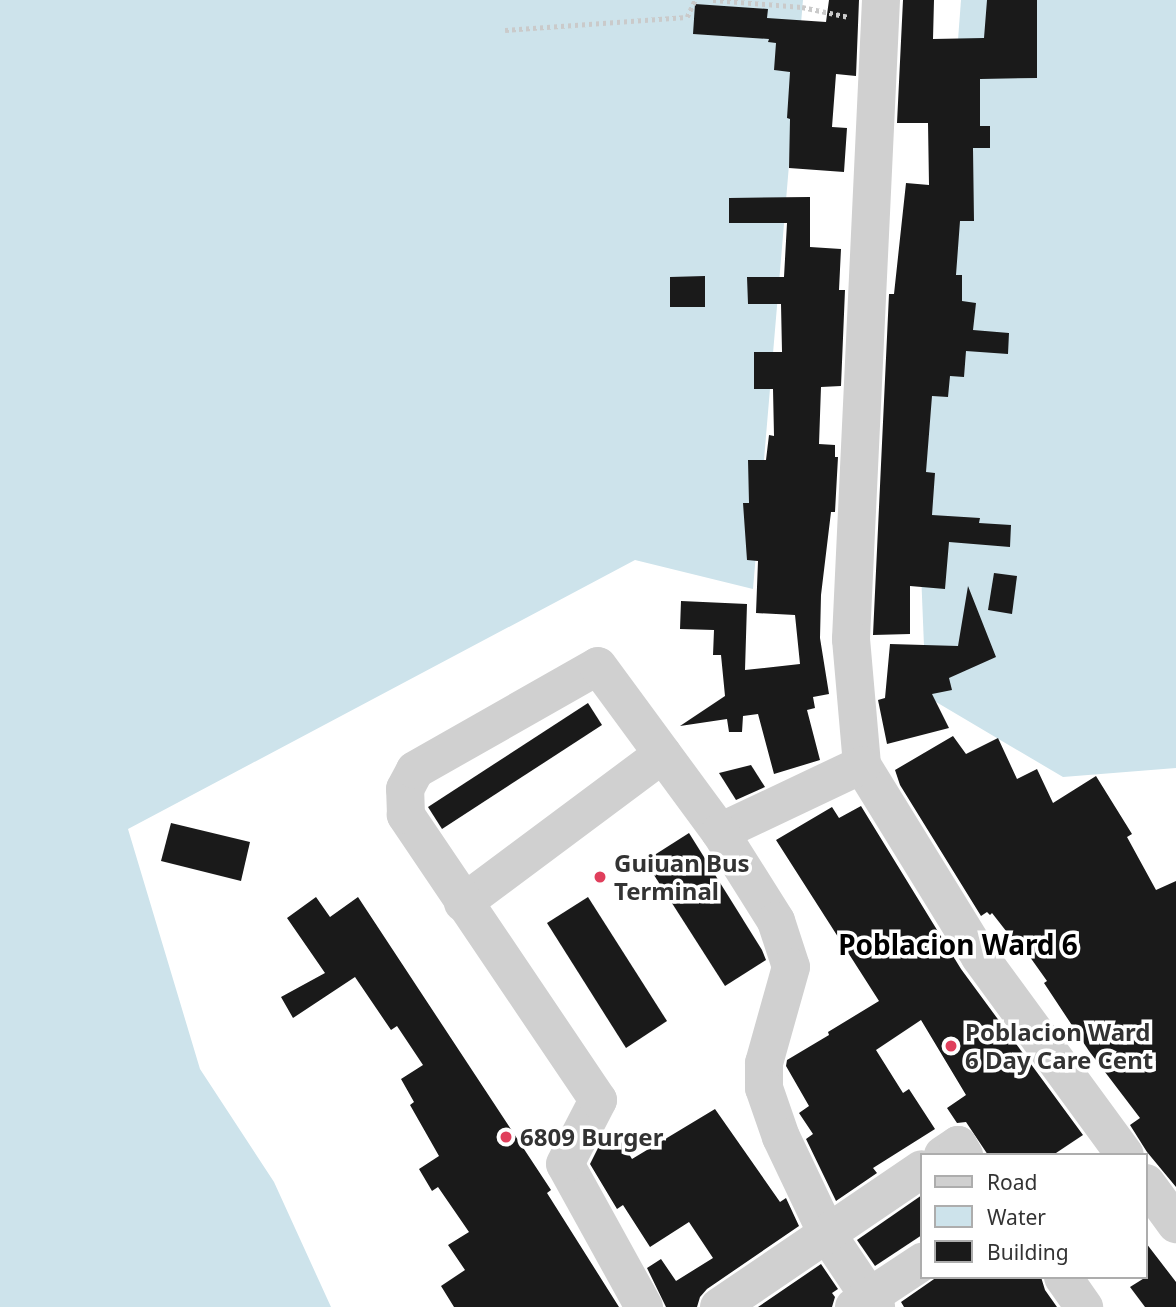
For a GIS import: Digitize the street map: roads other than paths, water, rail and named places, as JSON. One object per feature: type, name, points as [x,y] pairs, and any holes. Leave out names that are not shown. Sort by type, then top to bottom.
[{"type":"street","points":[[881,12],[851,639],[862,765],[980,957],[1110,1150]]},
{"type":"street","points":[[644,1307],[565,1164],[598,1100],[406,815],[405,789],[415,770],[598,666],[720,832],[776,921],[791,967],[764,1063],[764,1088],[781,1137],[827,1234],[867,1304],[920,1264]]},
{"type":"street","points":[[463,902],[663,754]]},
{"type":"street","points":[[720,832],[862,765]]},
{"type":"street","points":[[946,1153],[958,1145],[963,1153]]},
{"type":"street","points":[[719,1307],[920,1170]]},
{"type":"street","points":[[1148,1186],[1176,1224]]},
{"type":"street","points":[[1064,1279],[1084,1307]]},
{"type":"water","points":[[0,0],[803,0],[753,589],[635,560],[128,829],[200,1069],[274,1182],[331,1307],[0,1307]]},
{"type":"water","points":[[961,0],[1176,0],[1176,768],[1063,777],[926,696],[920,547]]},
{"type":"place","name":"Guiuan Bus Terminal","points":[[600,877]]},
{"type":"place","name":"Poblacion Ward 6 Day Care Cent","points":[[951,1046]]},
{"type":"place","name":"6809 Burger","points":[[506,1137]]},
{"type":"district","name":"Poblacion Ward 6","points":[[958,944]]}]
